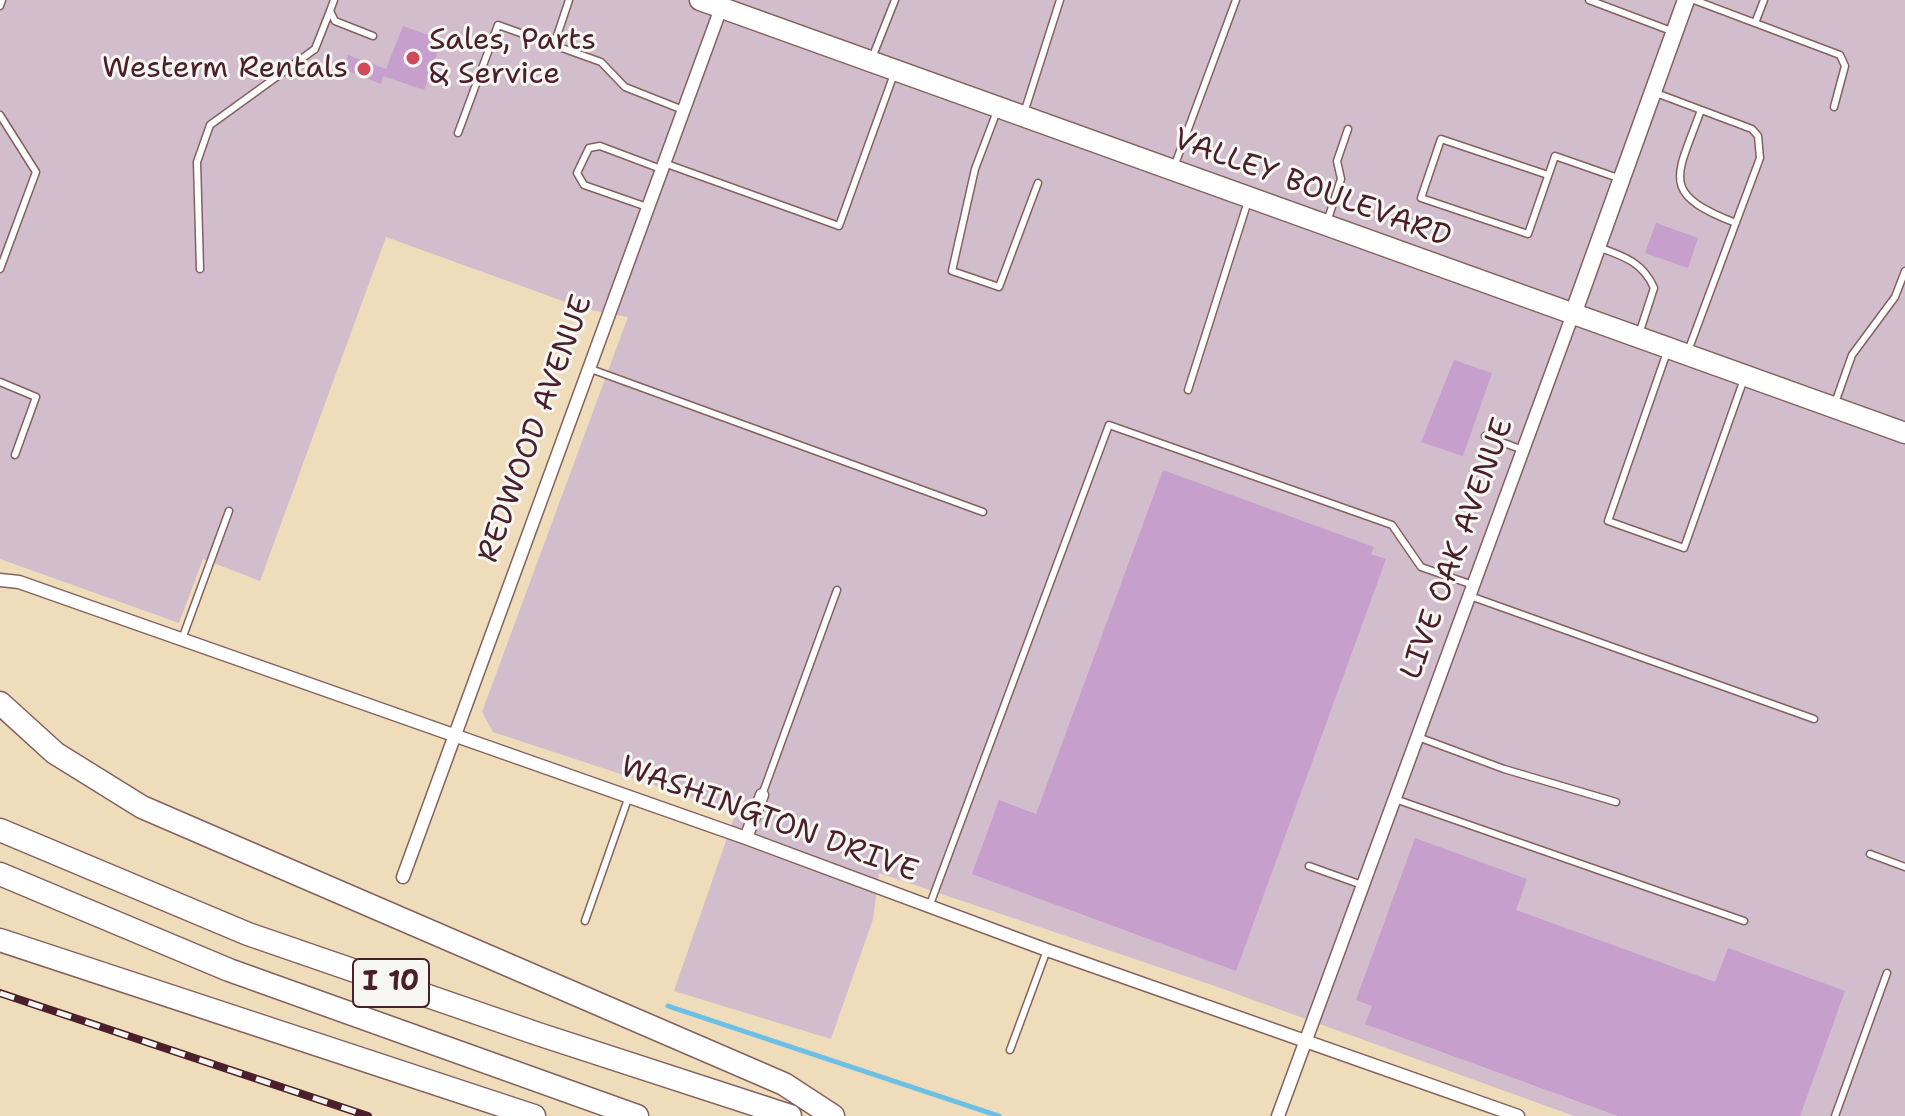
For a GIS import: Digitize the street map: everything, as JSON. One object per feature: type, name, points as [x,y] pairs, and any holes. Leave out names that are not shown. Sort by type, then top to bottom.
[{"type":"highway","points":[[0,703],[55,753],[109,790],[142,807],[784,1084],[833,1116]]},
{"type":"highway","name":"I 10","points":[[0,830],[248,934],[538,1034],[790,1116]]},
{"type":"highway","name":"I 10","points":[[0,874],[229,970],[637,1116]]},
{"type":"highway","points":[[0,940],[534,1116]]},
{"type":"main road","name":"VALLEY BOULEVARD","points":[[700,0],[722,4],[871,62],[1677,352],[1833,407],[1903,427]]},
{"type":"street","name":"LIVE OAK AVENUE","points":[[1278,1116],[1686,0]]},
{"type":"street","name":"REDWOOD AVENUE","points":[[403,877],[722,4]]},
{"type":"street","name":"WASHINGTON DRIVE","points":[[0,580],[19,582],[454,733],[1047,950],[1518,1116]]},
{"type":"street","points":[[746,838],[762,795]]},
{"type":"lane","points":[[0,6],[2,0]]},
{"type":"lane","points":[[200,269],[197,162],[210,125],[315,49],[334,0]]},
{"type":"lane","points":[[554,45],[569,0]]},
{"type":"lane","points":[[871,62],[895,0]]},
{"type":"lane","points":[[1023,116],[1060,0]]},
{"type":"lane","points":[[1172,170],[1236,0]]},
{"type":"lane","points":[[1589,0],[1674,32]]},
{"type":"lane","points":[[1694,0],[1840,55],[1845,66],[1834,107]]},
{"type":"lane","points":[[1755,23],[1764,0]]},
{"type":"lane","points":[[330,11],[335,21],[373,36]]},
{"type":"lane","points":[[458,133],[498,25],[601,62],[625,87],[683,110]]},
{"type":"lane","points":[[647,207],[584,185],[577,173],[581,158],[589,148],[600,146],[839,226],[896,71]]},
{"type":"lane","points":[[1652,91],[1752,129],[1758,136],[1760,158],[1736,223],[1677,352],[1608,521],[1684,548],[1745,376]]},
{"type":"lane","points":[[998,107],[975,169],[952,271],[999,287],[1038,183]]},
{"type":"lane","points":[[1701,110],[1679,171],[1679,186],[1698,209],[1736,223]]},
{"type":"lane","points":[[0,115],[36,172],[0,269]]},
{"type":"lane","points":[[1326,226],[1341,179],[1337,161],[1348,129]]},
{"type":"lane","points":[[1548,175],[1441,139],[1421,198],[1528,234],[1555,156],[1621,179]]},
{"type":"lane","points":[[1188,390],[1249,198]]},
{"type":"lane","points":[[1597,247],[1640,266],[1654,288],[1637,337]]},
{"type":"lane","points":[[1833,407],[1852,355],[1895,297],[1905,271]]},
{"type":"lane","points":[[588,368],[983,512]]},
{"type":"lane","points":[[0,382],[36,397],[15,455]]},
{"type":"lane","points":[[929,907],[1109,425],[1392,525],[1421,567],[1472,591],[1814,719]]},
{"type":"lane","points":[[1485,436],[1523,450]]},
{"type":"lane","points":[[182,639],[229,511]]},
{"type":"lane","points":[[762,795],[837,590]]},
{"type":"lane","points":[[1418,737],[1504,769],[1616,802]]},
{"type":"lane","points":[[585,921],[629,796]]},
{"type":"lane","points":[[1395,799],[1744,921]]},
{"type":"lane","points":[[1870,854],[1905,867]]},
{"type":"lane","points":[[1309,866],[1363,885]]},
{"type":"lane","points":[[1010,1050],[1047,950]]},
{"type":"lane","points":[[1835,1116],[1887,973]]},
{"type":"shaded area","points":[[0,0],[1905,0],[1905,1116],[1574,1116],[1212,985],[879,873],[873,919],[831,1039],[674,991],[736,812],[493,732],[482,712],[628,317],[585,309],[386,237],[260,581],[203,559],[179,623],[0,559]]},
{"type":"building","name":"Sales, Parts & Service","points":[[403,26],[442,40],[424,90],[383,76],[381,84],[343,69],[348,55],[386,69]]},
{"type":"building","points":[[1656,223],[1698,238],[1688,268],[1645,253]]},
{"type":"building","points":[[1454,360],[1492,373],[1463,456],[1421,442]]},
{"type":"building","points":[[1163,470],[1374,547],[1371,554],[1386,559],[1236,971],[972,874],[999,800],[1036,814]]},
{"type":"building","points":[[1415,838],[1527,879],[1516,910],[1715,982],[1728,948],[1845,991],[1800,1116],[1618,1116],[1365,1024],[1372,1006],[1356,1000]]},
{"type":"waterway","points":[[668,1006],[999,1116]]},
{"type":"railway","points":[[0,993],[368,1116]]},
{"type":"place","name":"Sales, Parts & Service","points":[[413,58]]},
{"type":"place","name":"Westerm Rentals","points":[[364,69]]}]
